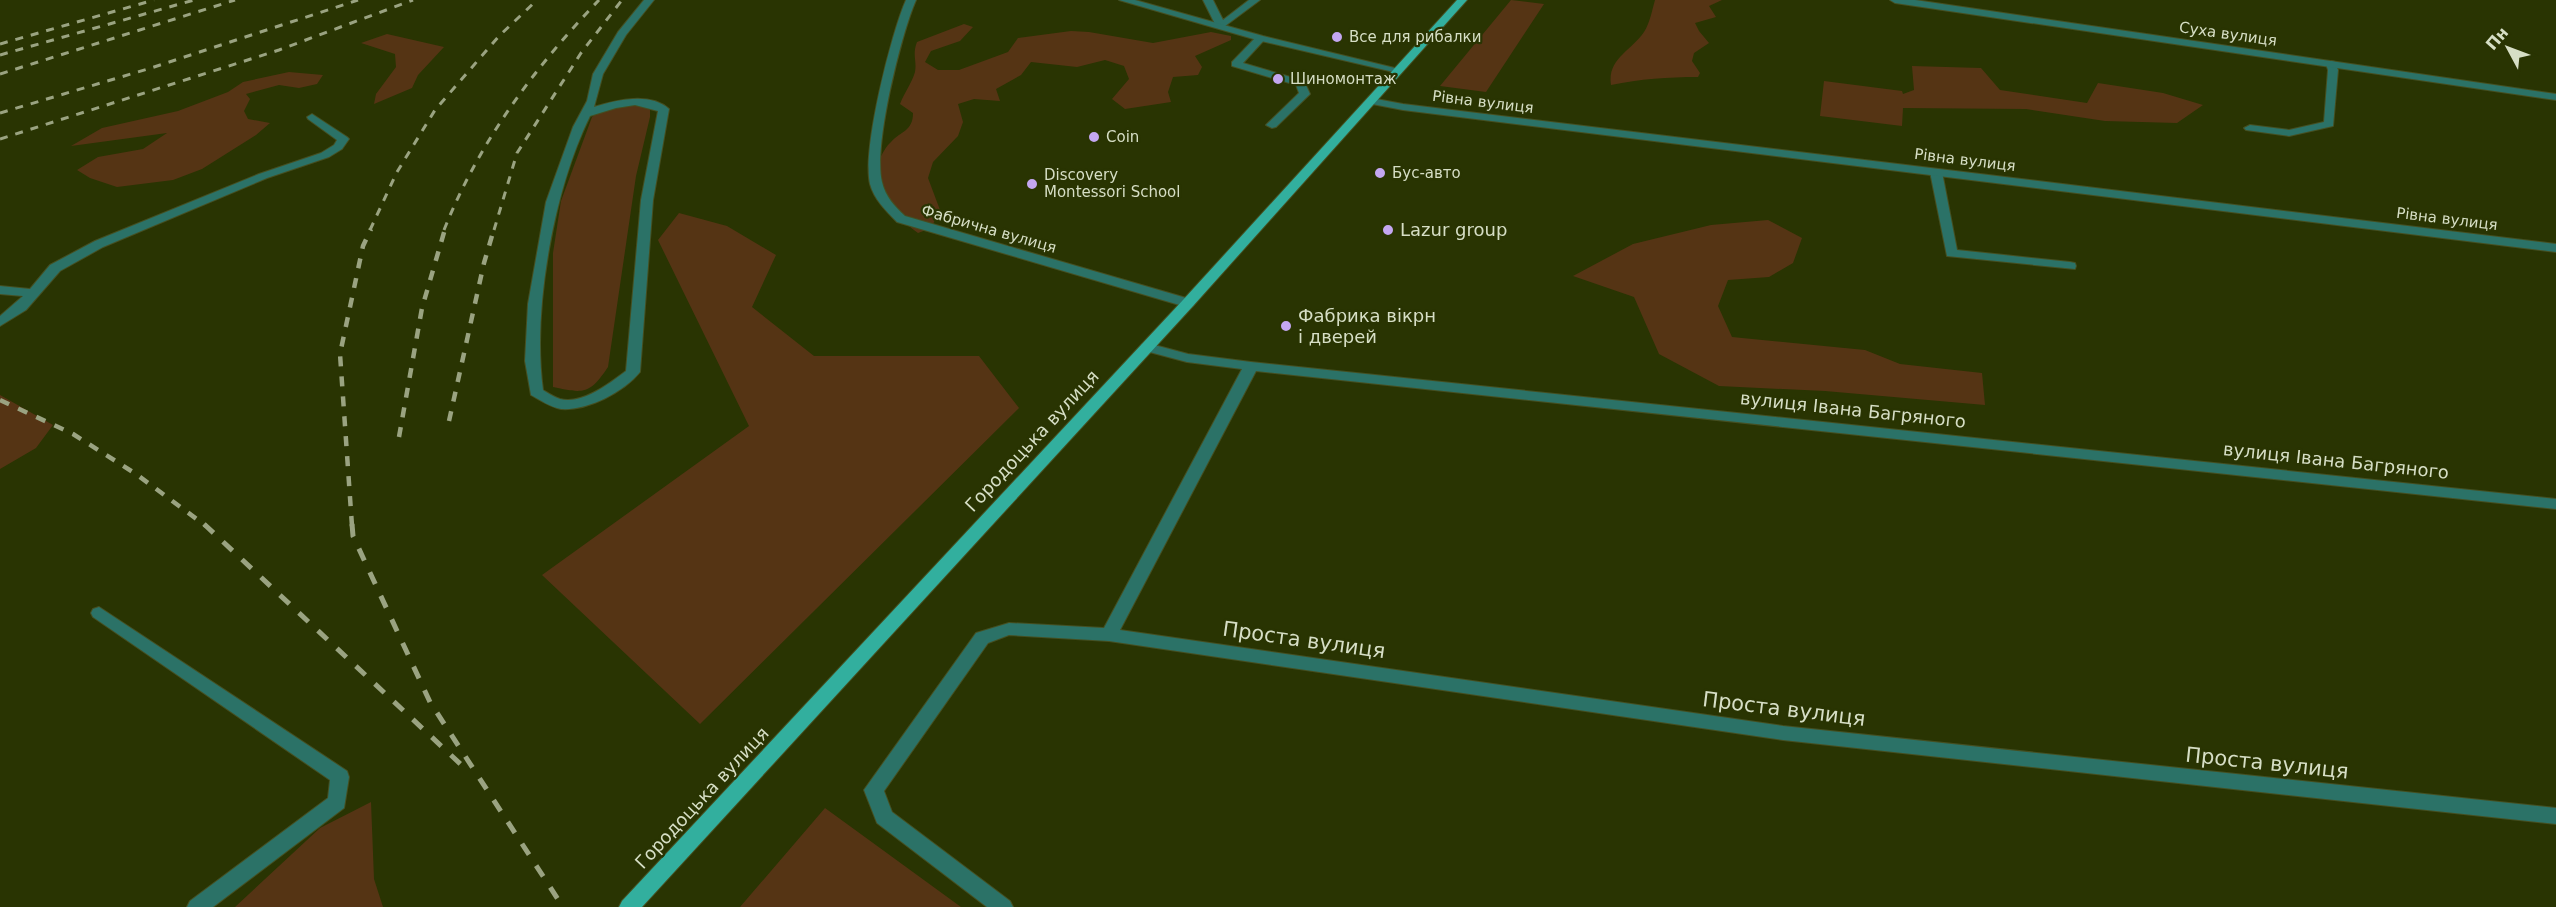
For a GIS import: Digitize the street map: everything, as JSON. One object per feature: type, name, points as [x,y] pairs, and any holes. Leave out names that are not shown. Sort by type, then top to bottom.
[{"type":"main road","name":"Городоцька вулиця","points":[[629,907],[1188,303],[1462,0]]},
{"type":"street","points":[[585,114],[605,106],[627,102],[649,102],[664,110],[647,200],[633,372],[619,384],[590,399],[560,404],[536,392],[532,361],[535,303],[552,202],[585,114],[592,101],[598,74],[625,30],[649,0]]},
{"type":"street","name":"Фабрична вулиця","points":[[911,0],[900,31],[875,145],[874,179],[885,204],[901,219],[1188,303]]},
{"type":"street","points":[[1124,0],[1261,38],[1398,70]]},
{"type":"street","points":[[1208,0],[1221,26]]},
{"type":"street","points":[[1221,26],[1255,0]]},
{"type":"street","name":"Суха вулиця","points":[[1895,0],[2556,97]]},
{"type":"street","points":[[1261,38],[1236,64],[1300,83],[1305,94],[1272,125]]},
{"type":"street","points":[[2250,128],[2289,133],[2329,124],[2333,70],[2331,64]]},
{"type":"street","name":"Рівна вулиця","points":[[1371,101],[2556,248]]},
{"type":"street","points":[[0,322],[21,307],[56,268],[99,244],[263,176],[325,155],[338,147],[343,139],[312,117]]},
{"type":"street","points":[[1936,172],[1951,253],[2070,266]]},
{"type":"street","points":[[0,290],[33,293]]},
{"type":"street","name":"вулиця Івана Багряного","points":[[1147,347],[1187,358],[1251,366],[2556,504]]},
{"type":"street","points":[[1109,635],[1251,366]]},
{"type":"street","points":[[99,612],[340,777],[337,802],[196,907]]},
{"type":"street","name":"Проста вулиця","points":[[1003,907],[884,817],[874,790],[982,638],[1009,629],[1109,635],[1783,733],[2556,816]]},
{"type":"shaded area","points":[[1511,0],[1544,4],[1486,92],[1440,86]]},
{"type":"shaded area","points":[[1655,0],[1722,0],[1709,6],[1716,17],[1695,23],[1709,43],[1694,53],[1692,61],[1700,73],[1698,77],[1654,79],[1611,85],[1611,76],[1616,62],[1644,32]]},
{"type":"shaded area","points":[[964,24],[973,27],[960,41],[931,51],[925,62],[938,70],[959,70],[1008,52],[1018,38],[1071,31],[1153,43],[1211,32],[1231,36],[1231,40],[1195,56],[1202,67],[1198,75],[1173,77],[1168,92],[1171,102],[1125,109],[1112,99],[1129,79],[1124,66],[1105,60],[1077,67],[1031,62],[1021,75],[996,89],[1000,101],[974,99],[958,104],[963,122],[958,136],[933,162],[928,178],[940,210],[931,228],[918,233],[883,201],[878,186],[880,158],[889,144],[911,124],[913,113],[900,104],[915,72],[917,42]]},
{"type":"shaded area","points":[[387,34],[444,47],[418,75],[412,88],[374,104],[376,94],[396,67],[395,54],[361,43]]},
{"type":"shaded area","points":[[1912,66],[1981,68],[2000,90],[2087,103],[2098,83],[2163,93],[2203,105],[2177,123],[2105,121],[2026,109],[1903,108],[1902,126],[1820,116],[1824,81],[1902,91],[1903,94],[1914,90]]},
{"type":"shaded area","points":[[289,72],[323,75],[317,84],[299,88],[279,85],[246,94],[250,99],[244,111],[248,119],[270,123],[256,135],[202,169],[173,180],[117,187],[90,178],[77,170],[98,157],[143,149],[167,133],[71,146],[102,128],[178,111],[228,92],[243,82]]},
{"type":"shaded area","points":[[626,106],[644,106],[650,110],[650,117],[636,176],[608,367],[591,387],[585,390],[572,391],[553,387],[553,253],[561,201],[592,117],[599,111]]},
{"type":"shaded area","points":[[679,213],[727,226],[776,255],[752,307],[814,356],[979,356],[1019,408],[700,724],[542,575],[749,426],[658,240]]},
{"type":"shaded area","points":[[1768,220],[1802,238],[1793,263],[1769,277],[1728,280],[1718,306],[1732,337],[1865,350],[1900,364],[1982,373],[1985,405],[1825,391],[1719,386],[1659,354],[1634,297],[1573,276],[1633,244],[1711,225]]},
{"type":"shaded area","points":[[0,395],[53,425],[36,448],[0,469]]},
{"type":"shaded area","points":[[371,802],[374,879],[383,907],[235,907],[320,828]]},
{"type":"shaded area","points":[[825,808],[961,907],[740,907]]},
{"type":"railway","points":[[0,44],[154,0]]},
{"type":"railway","points":[[0,55],[194,0]]},
{"type":"railway","points":[[0,74],[235,0]]},
{"type":"railway","points":[[0,113],[151,68],[358,0]]},
{"type":"railway","points":[[0,139],[279,50],[413,0]]},
{"type":"railway","points":[[370,230],[397,172],[435,110],[499,36],[537,0]]},
{"type":"railway","points":[[444,230],[491,136],[552,52],[599,0]]},
{"type":"railway","points":[[494,230],[517,153],[581,53],[622,0]]},
{"type":"railway","points":[[352,526],[340,354],[363,246],[371,229]]},
{"type":"railway","points":[[399,437],[422,308],[445,229]]},
{"type":"railway","points":[[449,421],[484,263],[494,229]]},
{"type":"railway","points":[[0,400],[73,434],[136,474],[206,526]]},
{"type":"railway","points":[[204,524],[469,772]]},
{"type":"railway","points":[[352,524],[353,536],[430,702],[563,907]]},
{"type":"place","name":"Все для рибалки","points":[[1337,37]]},
{"type":"place","name":"Шиномонтаж","points":[[1278,79]]},
{"type":"place","name":"Coin","points":[[1094,137]]},
{"type":"place","name":"Бус-авто","points":[[1380,173]]},
{"type":"place","name":"Discovery Montessori School","points":[[1032,184]]},
{"type":"place","name":"Lazur group","points":[[1388,230]]},
{"type":"place","name":"Фабрика вікрн і дверей","points":[[1286,326]]}]
